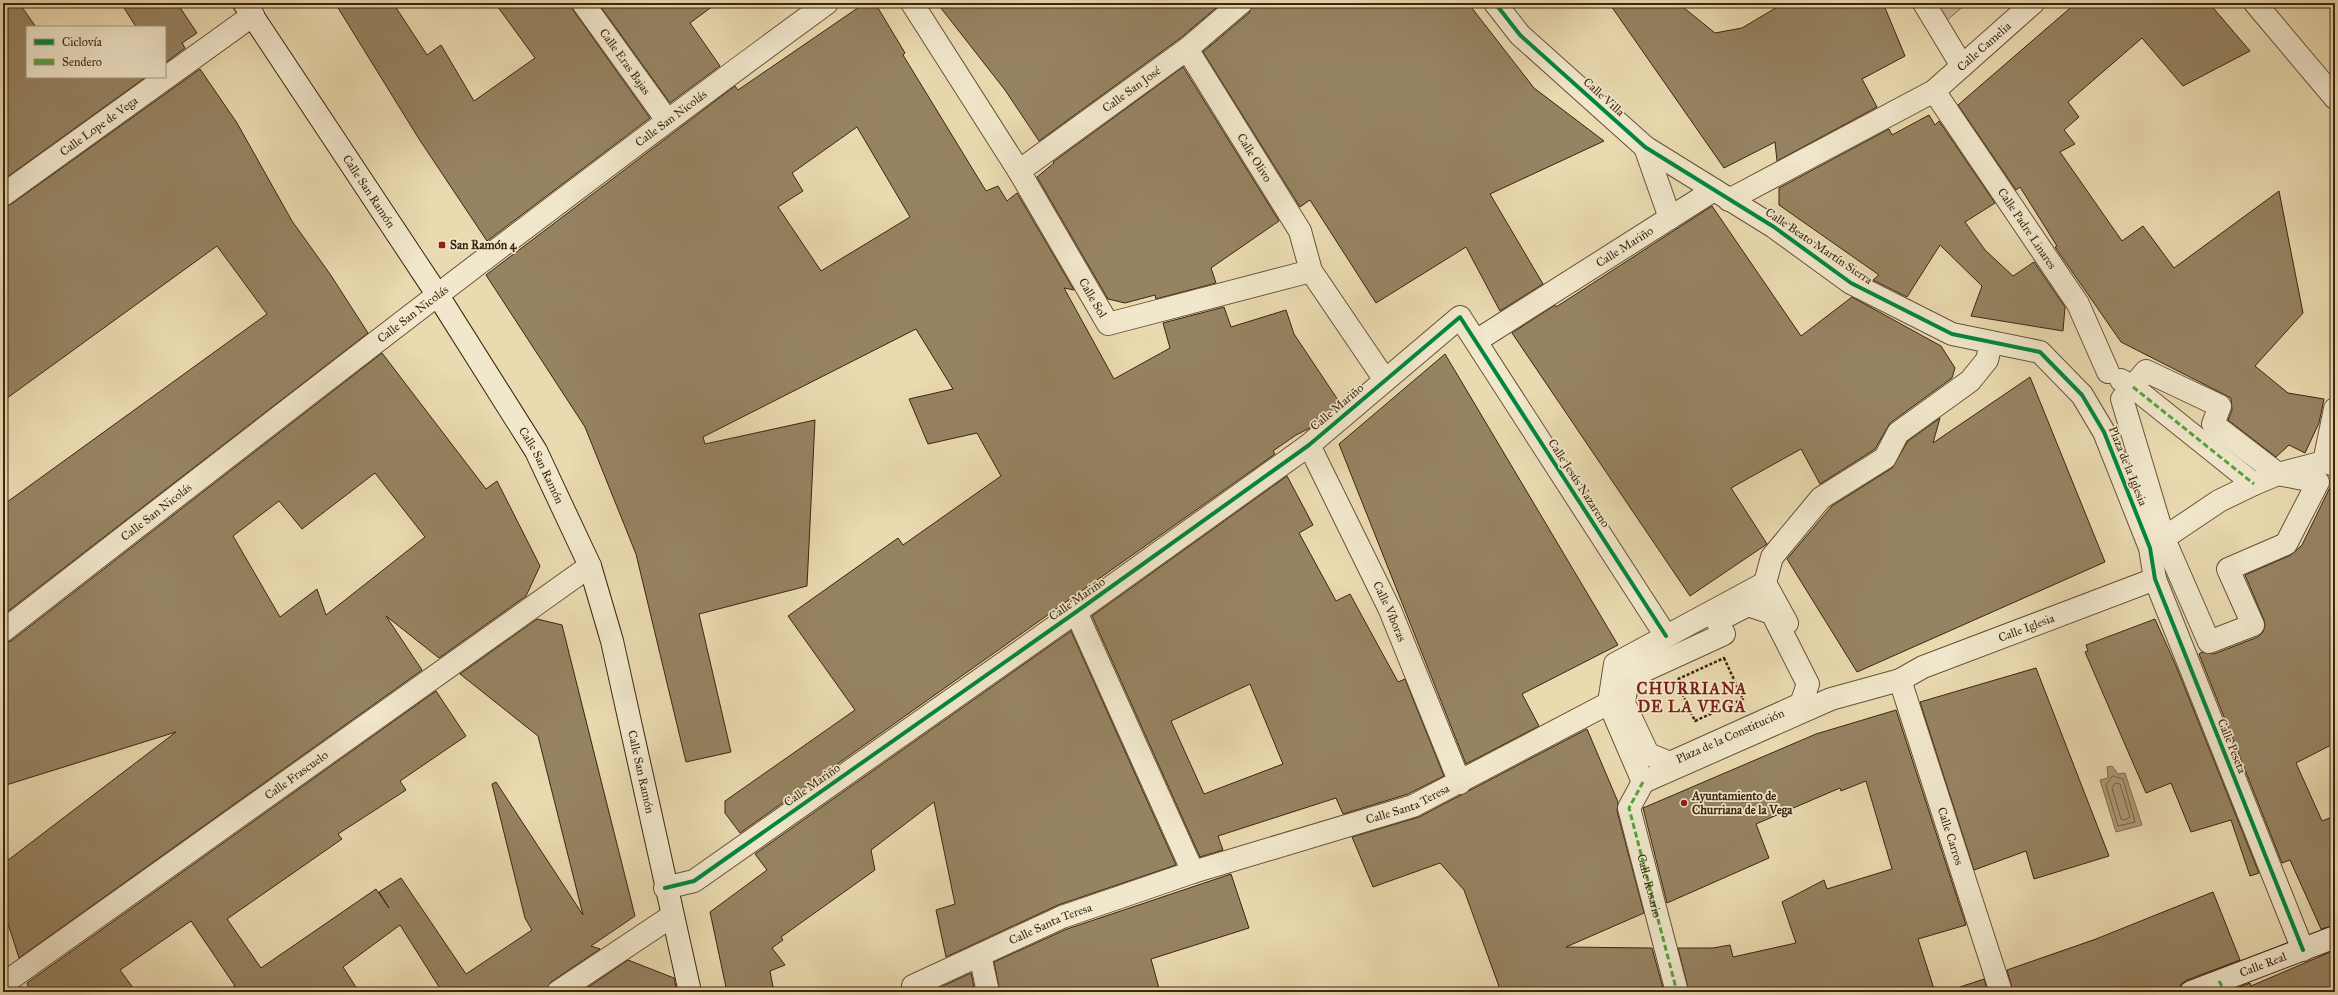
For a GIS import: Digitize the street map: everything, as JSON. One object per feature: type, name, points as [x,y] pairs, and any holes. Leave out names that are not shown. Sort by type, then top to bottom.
[{"type":"street","name":"Calle Eras Bajas","points":[[583,3],[667,120]]},
{"type":"street","name":"Calle San Nicolás","points":[[3,631],[437,294],[667,120],[827,3]]},
{"type":"street","name":"Calle Sol","points":[[912,3],[1019,171],[1108,324],[1311,271]]},
{"type":"street","name":"Calle San José","points":[[1019,171],[1187,49],[1240,3]]},
{"type":"street","name":"Calle Villa","points":[[1495,3],[1520,35],[1645,147],[1722,195]]},
{"type":"street","points":[[1924,3],[1962,66]]},
{"type":"street","name":"Calle Camelia","points":[[1934,91],[2033,3]]},
{"type":"street","points":[[2255,3],[2335,98]]},
{"type":"street","name":"Calle Lope de Vega","points":[[166,72],[249,9]]},
{"type":"street","name":"Calle San Ramón","points":[[249,9],[437,294],[536,451],[590,566],[612,641],[690,992]]},
{"type":"street","name":"Calle Olivo","points":[[1187,49],[1300,231],[1311,271]]},
{"type":"street","name":"Calle Lope de Vega","points":[[3,195],[158,78]]},
{"type":"street","name":"Calle Mariño","points":[[666,888],[694,881],[1076,612],[1309,445],[1460,316],[1476,341],[1670,218],[1722,195],[1934,91]]},
{"type":"street","name":"Calle Padre Linares","points":[[1934,91],[2078,304],[2108,372]]},
{"type":"street","name":"Calle Villa","points":[[1645,147],[1670,218]]},
{"type":"street","name":"Calle Beato Martín Sierra","points":[[1722,195],[1774,228],[1852,283],[1952,334],[1991,344],[2040,352],[2082,395]]},
{"type":"street","points":[[1311,271],[1385,380]]},
{"type":"street","name":"Calle Jesús Nazareno","points":[[1476,341],[1666,636]]},
{"type":"street","points":[[1831,699],[1765,583],[1772,557],[1821,498],[1885,458],[1898,433],[1970,381],[1987,360],[1991,344]]},
{"type":"street","name":"Plaza de la Iglesia","points":[[2082,395],[2104,432],[2157,544],[2209,642],[2253,625],[2228,569],[2286,544],[2318,482],[2278,474],[2213,424],[2220,406],[2146,371],[2122,399],[2157,544]]},
{"type":"street","points":[[2082,395],[2108,372],[2133,387],[2254,484]]},
{"type":"street","points":[[2157,544],[2219,501],[2254,484],[2278,474],[2330,463],[2335,409]]},
{"type":"street","name":"Calle Víboras","points":[[1309,445],[1390,610],[1460,783]]},
{"type":"street","name":"Calle Peseta","points":[[2157,544],[2155,579],[2303,950]]},
{"type":"street","name":"Calle Frascuelo","points":[[3,984],[590,566]]},
{"type":"street","name":"Calle Iglesia","points":[[1643,782],[1831,699],[1900,680],[1923,667],[2155,579]]},
{"type":"street","points":[[1643,782],[1609,702],[1615,664],[1765,583]]},
{"type":"street","name":"Plaza de la Constitución","points":[[1748,605],[1772,613],[1808,684],[1801,704],[1670,763],[1648,754],[1624,703],[1628,678],[1724,634],[1717,621],[1748,605]]},
{"type":"street","points":[[1076,612],[1193,872]]},
{"type":"street","name":"Calle Carros","points":[[1900,680],[2001,992]]},
{"type":"street","name":"Calle Santa Teresa","points":[[913,986],[1062,917],[1193,872],[1414,806],[1460,783],[1609,702]]},
{"type":"street","name":"Calle Rosario","points":[[1643,782],[1629,808],[1677,992]]},
{"type":"street","points":[[558,992],[672,916]]},
{"type":"street","name":"Calle Real","points":[[2191,992],[2222,987],[2335,937]]},
{"type":"street","points":[[980,955],[988,992]]},
{"type":"path","points":[[1724,658],[1743,699],[1695,721],[1676,680],[1724,658]]},
{"type":"shaded area","points":[[1935,3],[1967,3],[1946,21]]},
{"type":"water","points":[[2112,766],[2118,774],[2125,773],[2142,825],[2116,832],[2100,780],[2108,778],[2107,767]]},
{"type":"building","points":[[3,3],[19,3],[35,26],[26,26],[26,78],[145,78],[3,180]]},
{"type":"building","points":[[121,3],[177,3],[197,33],[182,43],[185,48],[166,62],[166,26],[135,26]]},
{"type":"building","points":[[335,3],[393,3],[427,55],[441,45],[474,101],[535,58],[495,3],[571,3],[573,10],[650,118],[487,241],[419,139]]},
{"type":"building","points":[[598,3],[717,3],[690,23],[720,66],[670,103]]},
{"type":"building","points":[[865,3],[875,3],[905,53],[903,55],[986,191],[998,186],[1007,201],[1017,193],[1074,290],[1064,288],[1114,379],[1170,348],[1163,323],[1224,307],[1231,327],[1286,310],[1294,334],[1340,403],[1310,428],[1296,435],[1273,451],[1275,454],[740,833],[725,813],[725,801],[855,710],[788,616],[898,538],[903,545],[1001,476],[977,433],[928,444],[909,399],[953,389],[916,329],[703,437],[705,444],[815,420],[807,586],[699,614],[731,752],[686,762],[636,554],[585,427],[486,275],[735,86],[738,90]],"holes":[[[857,127],[910,217],[821,271],[778,207],[803,191],[792,173]]]},
{"type":"building","points":[[937,3],[1222,3],[1179,39],[1039,141],[1005,90]]},
{"type":"building","points":[[1253,3],[1468,3],[1534,88],[1604,141],[1490,194],[1543,284],[1500,311],[1466,247],[1376,303],[1310,200],[1300,207],[1203,52],[1249,13]]},
{"type":"building","points":[[1609,3],[1678,3],[1715,33],[1742,28],[1784,3],[1883,3],[1905,56],[1862,79],[1877,107],[1777,161],[1775,142],[1724,168]]},
{"type":"building","points":[[2076,3],[2209,3],[2250,51],[2183,86],[2142,38],[2068,102],[2079,117],[2064,130],[2075,144],[2060,152],[2122,241],[2143,226],[2174,268],[2279,191],[2303,313],[2255,366],[2288,393],[2324,399],[2319,423],[2305,453],[2289,445],[2276,457],[2228,420],[2232,410],[2231,398],[2121,342],[2055,247],[2057,246],[2020,187],[2016,190],[1958,105]]},
{"type":"building","points":[[1183,67],[1279,221],[1211,268],[1216,283],[1156,299],[1155,295],[1125,303],[1108,299],[1037,177],[1054,163],[1053,162]]},
{"type":"building","points":[[200,69],[237,123],[292,221],[330,274],[368,333],[3,615],[3,505],[267,314],[217,246],[3,401],[3,207],[10,205]]},
{"type":"building","points":[[1929,115],[1935,125],[1939,121],[1995,203],[1965,222],[1985,250],[2013,276],[2034,262],[2065,307],[2063,331],[1971,316],[1982,286],[1940,245],[1907,297],[1873,280],[1879,275],[1779,205],[1779,188],[1889,129],[1892,135]]},
{"type":"building","points":[[1712,206],[1801,336],[1852,297],[1941,346],[1955,368],[1952,378],[1890,423],[1875,449],[1820,484],[1801,449],[1731,488],[1767,544],[1690,596],[1512,333],[1555,305],[1556,307]]},
{"type":"building","points":[[382,353],[486,489],[497,481],[540,566],[526,596],[439,658],[386,616],[422,670],[19,958],[3,908],[3,864],[176,732],[3,786],[3,643],[11,641]],"holes":[[[375,473],[425,537],[326,615],[317,589],[280,617],[233,536],[279,501],[302,529]]]},
{"type":"building","points":[[1445,354],[1618,645],[1522,694],[1539,726],[1466,764],[1339,444]]},
{"type":"building","points":[[2030,377],[2105,562],[1857,672],[1787,559],[1832,506],[1892,468],[1908,441],[1940,418],[1933,443]]},
{"type":"building","points":[[1287,476],[1313,525],[1299,533],[1336,601],[1350,594],[1398,682],[1405,679],[1444,776],[1408,794],[1343,814],[1336,798],[1218,836],[1223,850],[1200,857],[1092,616]],"holes":[[[1250,684],[1283,764],[1204,794],[1171,721]]]},
{"type":"building","points":[[2335,477],[2335,743],[2296,763],[2322,821],[2335,816],[2335,925],[2321,929],[2290,860],[2282,863],[2199,654],[2202,652],[2214,654],[2258,637],[2263,632],[2265,626],[2264,620],[2245,575],[2291,555],[2302,545]]},
{"type":"building","points":[[537,619],[562,625],[635,916],[591,946],[600,949],[551,982],[546,992],[438,992],[441,990],[400,925],[343,967],[359,992],[226,992],[235,986],[191,921],[120,970],[136,992],[30,992],[27,983],[436,691],[466,736],[400,781],[406,790],[338,834],[342,839],[227,919],[261,968],[376,889],[389,908],[379,892],[401,878],[466,974],[532,930],[525,918],[492,784],[496,782],[583,915],[538,736],[460,674]]},
{"type":"building","points":[[2155,619],[2176,666],[2259,873],[2250,876],[2231,820],[2191,832],[2171,783],[2146,793],[2085,652],[2088,651],[2086,645]]},
{"type":"building","points":[[1071,631],[1176,865],[1058,905],[946,957],[936,910],[955,904],[934,802],[871,850],[875,870],[781,937],[783,940],[772,948],[785,965],[770,971],[774,992],[727,992],[710,912],[767,870],[755,854]]},
{"type":"building","points":[[2036,668],[2109,856],[2034,879],[2026,851],[1974,870],[1920,702]]},
{"type":"building","points":[[1896,710],[1966,925],[1918,939],[1935,992],[1689,992],[1678,948],[1713,948],[1730,945],[1733,957],[1796,943],[1782,902],[1824,880],[1827,889],[1892,869],[1866,781],[1841,791],[1840,788],[1756,824],[1769,858],[1667,903],[1643,808],[1816,734]]},
{"type":"building","points":[[1587,729],[1618,802],[1617,811],[1644,913],[1566,947],[1652,948],[1664,992],[1501,992],[1464,890],[1440,863],[1373,887],[1352,837],[1419,817]]},
{"type":"building","points":[[1231,874],[1249,928],[1151,959],[1160,992],[1000,992],[994,962],[1067,929]]},
{"type":"building","points":[[2213,892],[2240,960],[2187,980],[2181,984],[2179,992],[2013,992],[2007,970],[2096,939]]},
{"type":"building","points":[[2335,950],[2335,986],[2322,992],[2226,992],[2250,983],[2251,986]]},
{"type":"building","points":[[628,960],[674,978],[677,992],[581,992]]},
{"type":"building","points":[[971,973],[975,992],[930,992]]},
{"type":"building","points":[[1984,979],[1988,992],[1958,992],[1957,988]]},
{"type":"marked path","points":[[2133,387],[2254,484]]},
{"type":"marked path","points":[[1643,782],[1629,808],[1677,992]]},
{"type":"marked path","points":[[2219,981],[2225,992]]},
{"type":"cycle path","points":[[1495,3],[1520,35],[1645,147],[1774,227],[1851,283],[1952,334],[2040,352],[2082,395],[2104,432],[2150,548],[2155,579],[2303,950]]},
{"type":"cycle path","points":[[665,888],[694,881],[1076,612],[1309,445],[1460,317],[1666,636]]},
{"type":"place","name":"San Ramón 4","points":[[442,245]]},
{"type":"place","name":"Ayuntamiento de Churriana de la Vega","points":[[1684,803]]},
{"type":"district","name":"CHURRIANA DE LA VEGA","points":[[1692,697]]}]
